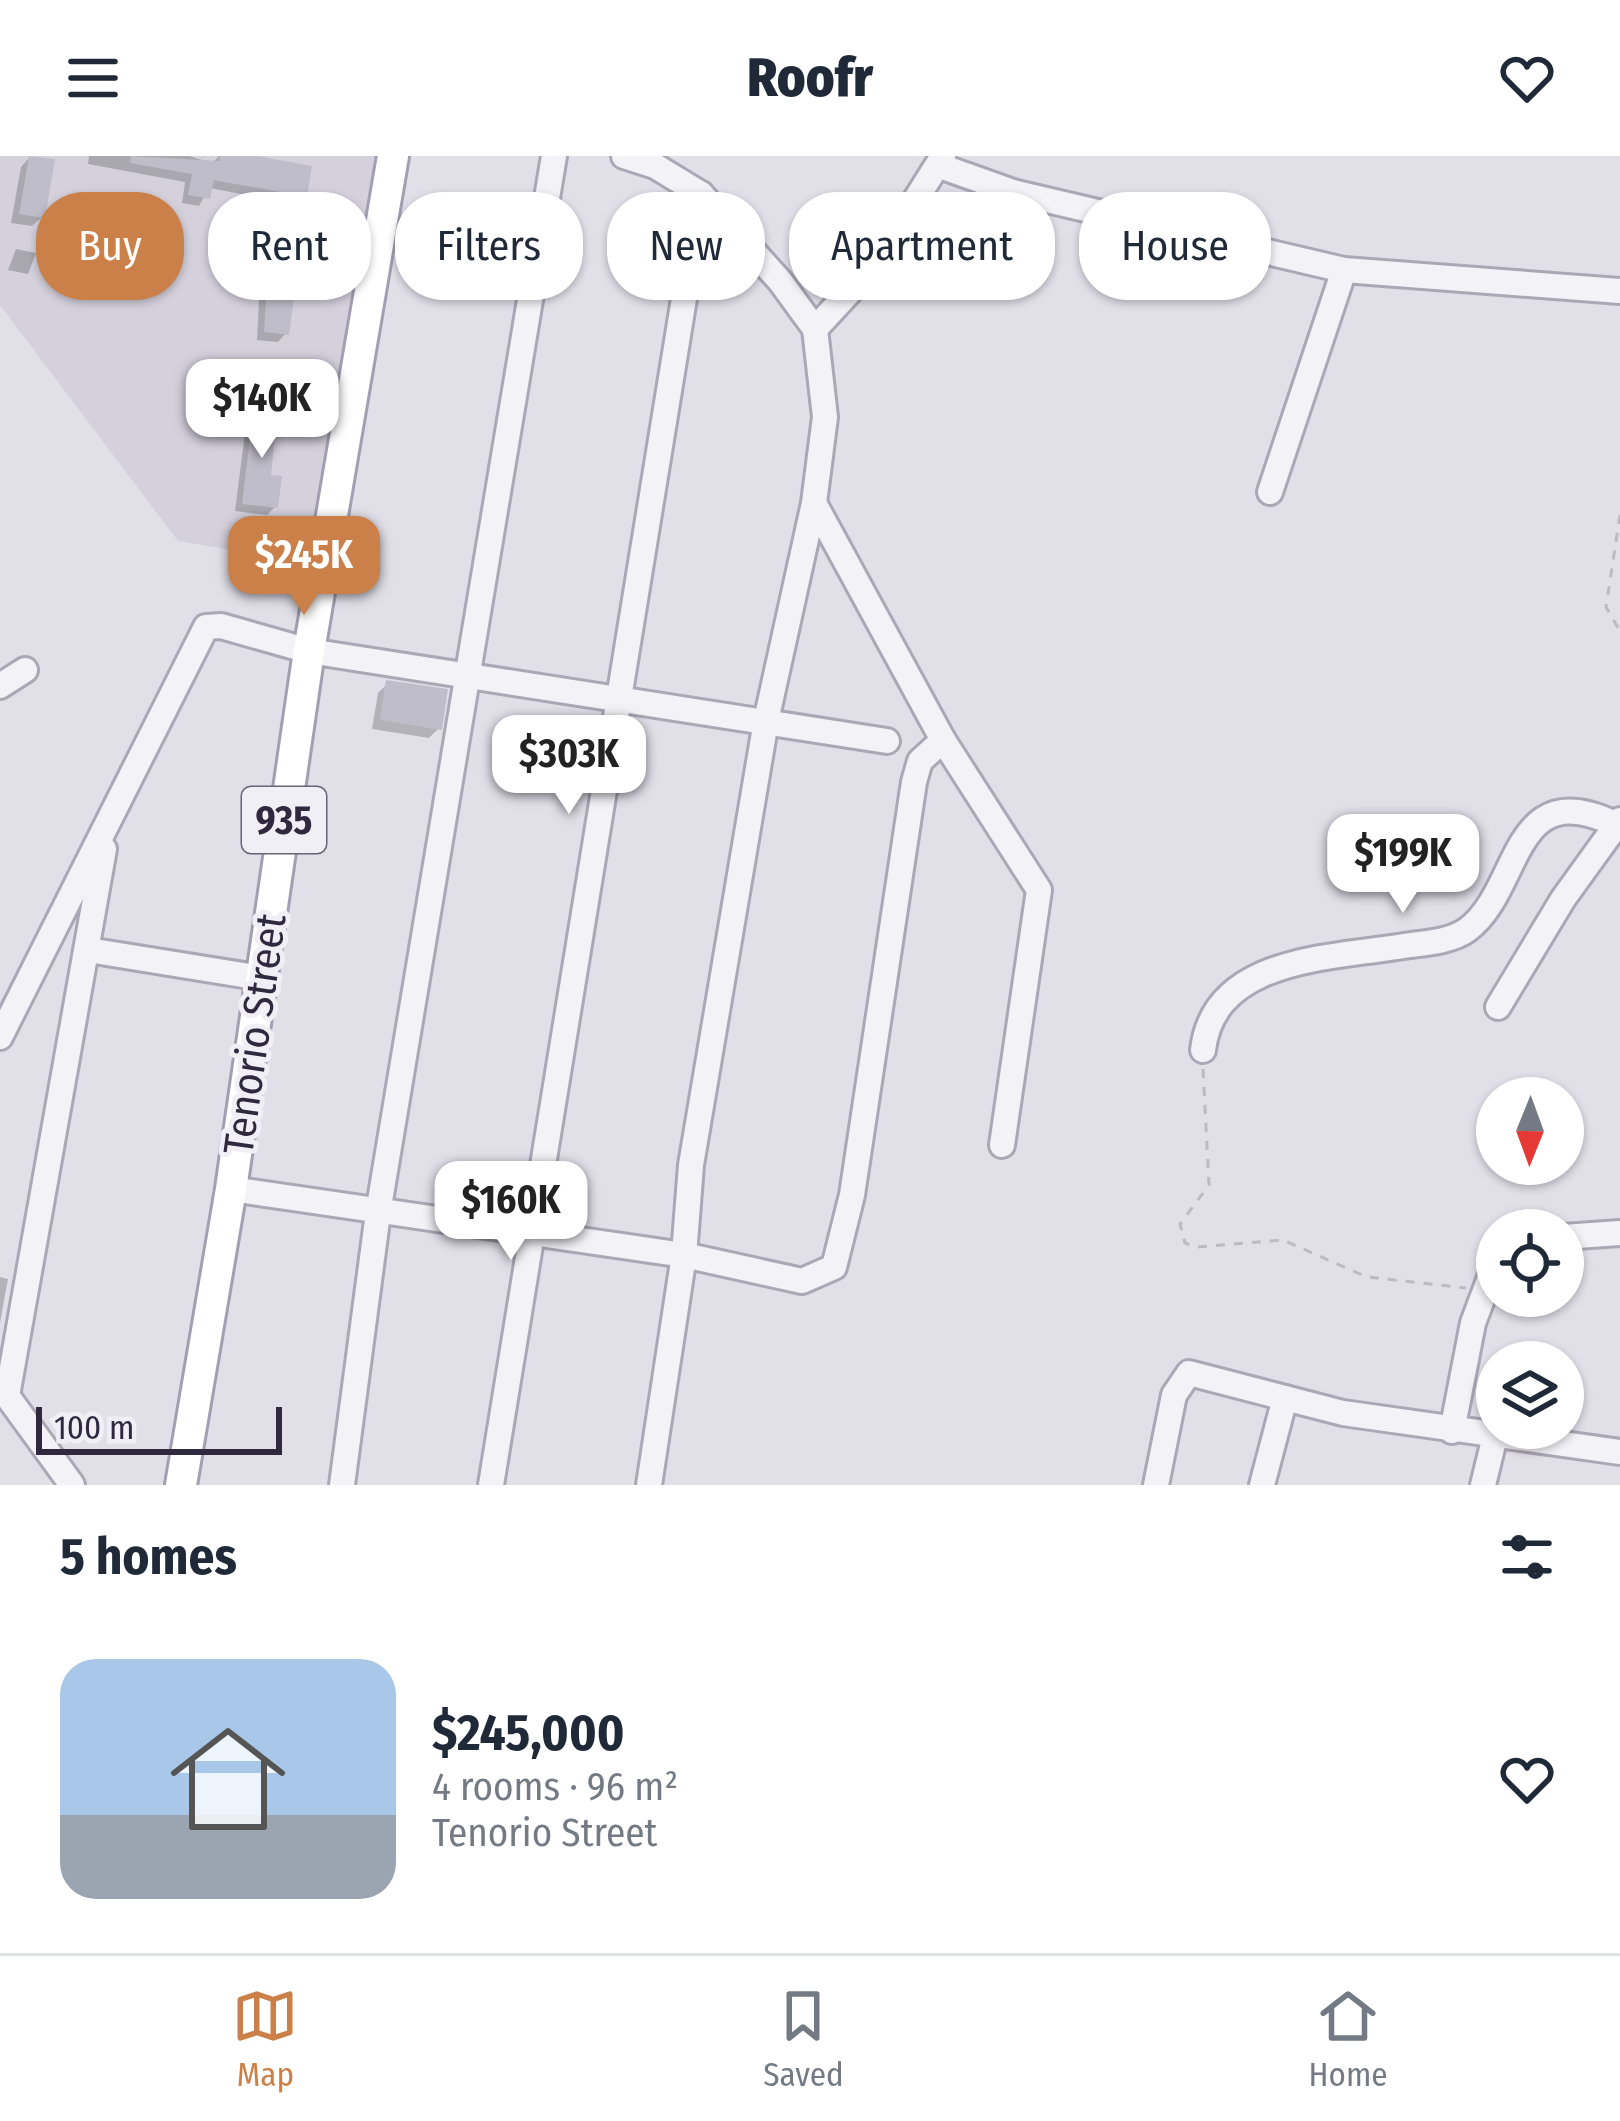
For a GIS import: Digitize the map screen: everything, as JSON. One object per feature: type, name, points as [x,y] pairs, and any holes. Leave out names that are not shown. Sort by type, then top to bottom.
[{"type":"main road","name":"Tenorio Street","points":[[181,1485],[231,1189],[309,651],[393,156]]},
{"type":"street","points":[[342,1485],[378,1213],[554,156]]},
{"type":"street","points":[[624,156],[655,166],[698,192]]},
{"type":"street","points":[[814,329],[875,264],[941,161],[1013,192],[1343,271],[1620,291]]},
{"type":"street","points":[[649,1485],[684,1255],[691,1165],[766,721],[814,503],[825,417],[814,329],[765,264]]},
{"type":"street","points":[[1270,491],[1343,271]]},
{"type":"street","points":[[491,1485],[684,300]]},
{"type":"street","points":[[814,503],[943,740],[1039,890],[1002,1145]]},
{"type":"street","points":[[0,1037],[48,934],[106,834],[202,631],[220,626],[309,651],[887,741]]},
{"type":"street","points":[[0,686],[25,670]]},
{"type":"street","points":[[231,1189],[535,1237],[684,1255],[802,1281],[827,1273],[839,1257],[914,782],[920,760],[943,740]]},
{"type":"street","points":[[1203,1049],[1206,1026],[1233,987],[1284,968],[1454,936],[1478,917],[1529,833],[1542,820],[1580,811],[1618,822],[1498,1007]]},
{"type":"street","points":[[72,1485],[3,1391],[106,834]]},
{"type":"street","points":[[88,950],[262,978]]},
{"type":"street","points":[[1584,1236],[1620,1233]]},
{"type":"street","points":[[1452,1431],[1476,1317]]},
{"type":"street","points":[[1156,1485],[1174,1395],[1185,1374],[1476,1434]]},
{"type":"street","points":[[1262,1485],[1285,1398]]},
{"type":"street","points":[[1584,1447],[1620,1452]]},
{"type":"street","points":[[1483,1485],[1492,1449]]},
{"type":"path","points":[[1620,515],[1606,607],[1620,631]]},
{"type":"path","points":[[1203,1049],[1212,1162],[1209,1185],[1180,1224],[1184,1243],[1283,1240],[1367,1277],[1476,1288]]},
{"type":"shaded area","points":[[0,156],[380,156],[371,213],[371,192],[208,192],[208,300],[357,300],[316,564],[178,541],[0,305]]},
{"type":"building","points":[[29,156],[55,159],[49,192],[36,192],[36,217],[19,214]]},
{"type":"building","points":[[131,156],[219,161],[220,156],[258,156],[312,166],[308,192],[214,180],[208,199],[188,195],[192,174],[130,163]]},
{"type":"building","points":[[266,300],[294,300],[289,335],[264,332]]},
{"type":"building","points":[[254,406],[278,410],[271,475],[282,476],[278,508],[242,504]]},
{"type":"building","points":[[386,680],[448,689],[442,730],[380,720]]}]
